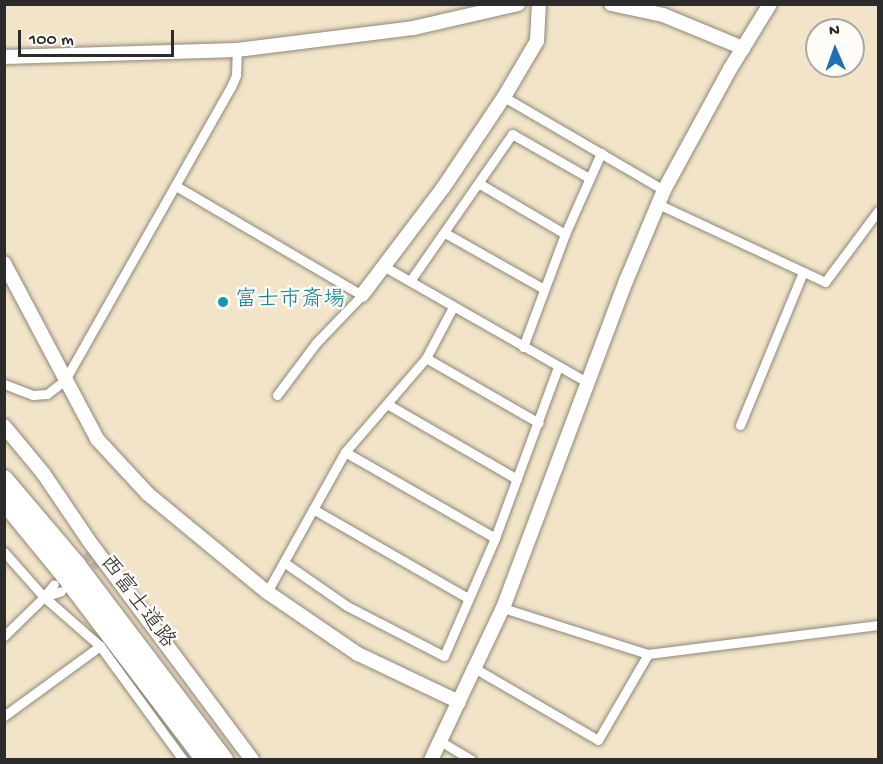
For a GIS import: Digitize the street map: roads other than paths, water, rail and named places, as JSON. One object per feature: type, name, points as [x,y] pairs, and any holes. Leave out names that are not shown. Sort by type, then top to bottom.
[{"type":"highway","points":[[4,472],[64,578]]},
{"type":"highway","name":"西富士道路","points":[[4,479],[64,578],[224,759]]},
{"type":"highway","name":"西富士道路","points":[[4,501],[205,759]]},
{"type":"highway","points":[[4,512],[64,578]]},
{"type":"street","points":[[4,57],[237,50],[413,28],[518,4]]},
{"type":"street","points":[[277,395],[316,343],[385,267],[443,188],[504,97],[537,41],[539,4]]},
{"type":"street","points":[[611,4],[663,15],[743,48]]},
{"type":"street","points":[[431,759],[476,669],[503,608],[626,280],[664,190],[743,48],[771,4]]},
{"type":"street","points":[[4,384],[33,395],[47,394],[65,380],[231,87],[236,75],[237,50]]},
{"type":"street","points":[[504,97],[664,190]]},
{"type":"street","points":[[410,281],[480,184],[512,134],[590,178]]},
{"type":"street","points":[[523,347],[564,234],[601,153]]},
{"type":"street","points":[[480,184],[564,234]]},
{"type":"street","points":[[176,186],[362,295]]},
{"type":"street","points":[[658,204],[825,282],[879,211]]},
{"type":"street","points":[[445,232],[544,289]]},
{"type":"street","points":[[4,263],[97,439],[148,494],[267,592],[358,654],[459,702]]},
{"type":"street","points":[[385,267],[588,383]]},
{"type":"street","points":[[740,425],[803,272]]},
{"type":"street","points":[[267,592],[345,452],[426,358],[453,307]]},
{"type":"street","points":[[426,358],[538,423]]},
{"type":"street","points":[[285,563],[347,606],[444,656],[495,538],[558,367]]},
{"type":"street","points":[[387,404],[517,479]]},
{"type":"street","points":[[4,426],[43,473],[89,541],[252,759]]},
{"type":"street","points":[[345,452],[495,538]]},
{"type":"street","points":[[313,509],[468,598]]},
{"type":"street","points":[[4,552],[45,597],[100,646],[183,759]]},
{"type":"street","points":[[4,636],[64,578]]},
{"type":"street","points":[[503,608],[648,654],[879,625]]},
{"type":"street","points":[[4,716],[100,646]]},
{"type":"street","points":[[476,669],[598,740],[648,654]]},
{"type":"street","points":[[440,741],[472,759]]},
{"type":"tunnel","points":[[75,567],[97,550]]},
{"type":"tunnel","points":[[82,575],[103,558]]},
{"type":"place","name":"富士市斎場","points":[[223,302]]}]
